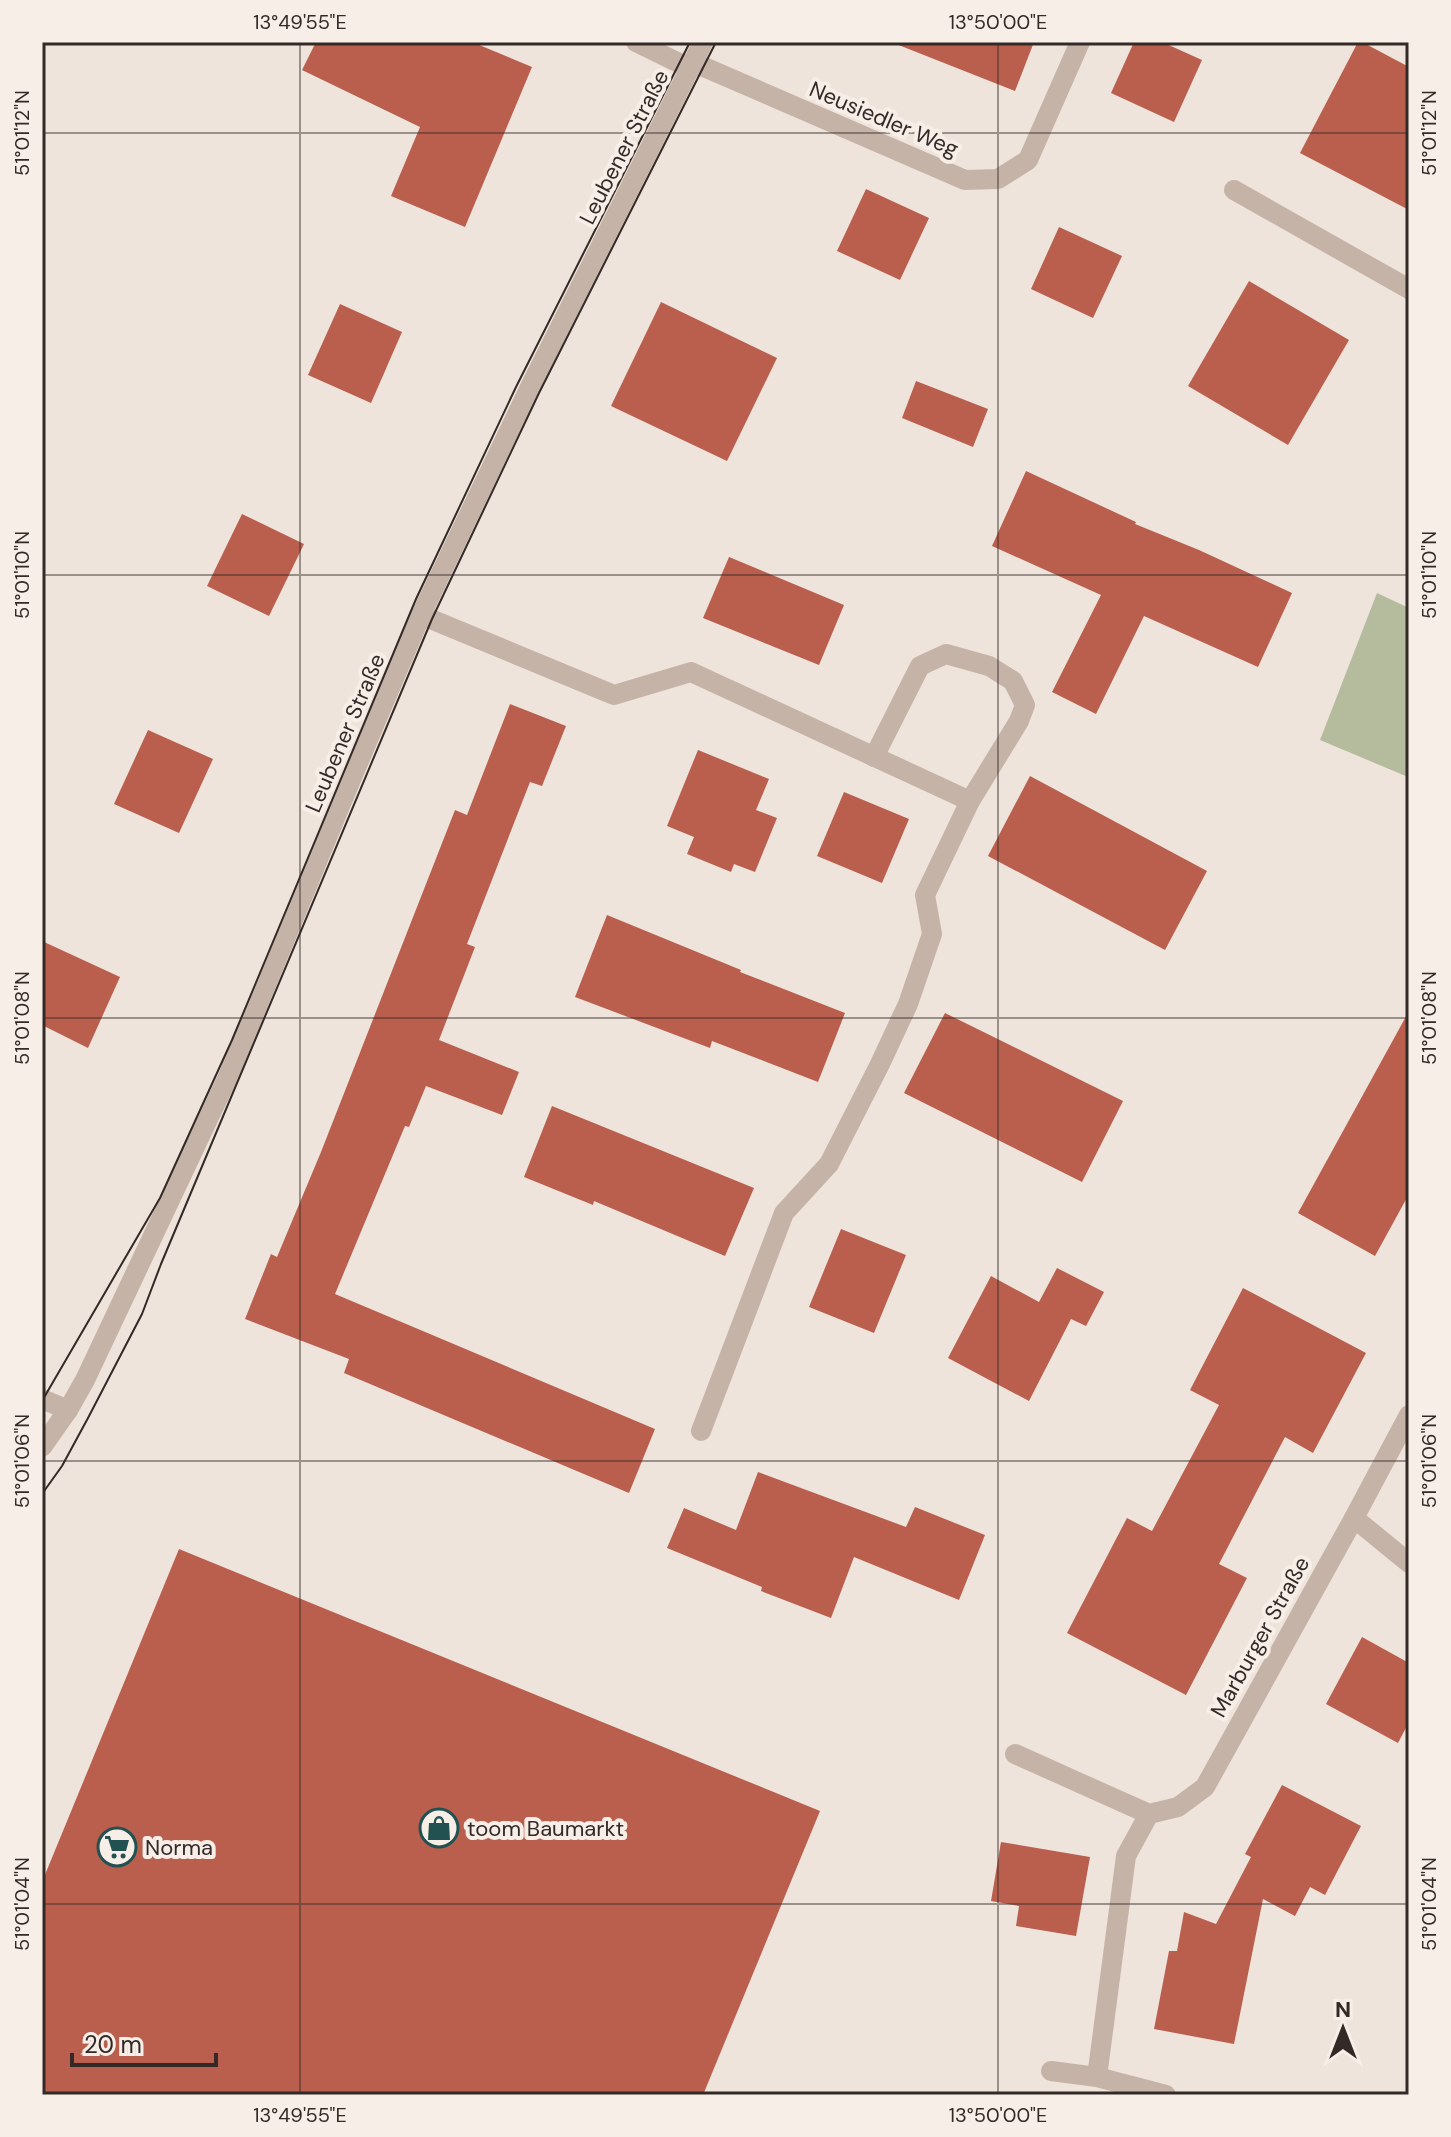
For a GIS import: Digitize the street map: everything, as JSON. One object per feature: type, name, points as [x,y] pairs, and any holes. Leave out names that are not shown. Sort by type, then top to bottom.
[{"type":"street","name":"Neusiedler Weg","points":[[636,42],[679,63],[704,67],[965,180],[998,179],[1028,160],[1080,42]]},
{"type":"street","name":"Leubener Straße","points":[[42,1447],[85,1380],[227,1079],[421,615],[530,387],[703,42]]},
{"type":"street","points":[[1234,190],[1409,289]]},
{"type":"street","points":[[421,615],[614,695],[691,672],[970,801]]},
{"type":"street","points":[[701,1431],[784,1213],[829,1164],[908,1004],[932,934],[925,895],[970,801],[1019,721],[1025,705],[1013,681],[989,666],[946,654],[920,666],[874,757]]},
{"type":"street","points":[[42,1399],[68,1410]]},
{"type":"street","name":"Marburger Straße","points":[[1149,1814],[1178,1807],[1205,1787],[1409,1415]]},
{"type":"street","points":[[1354,1518],[1409,1563]]},
{"type":"street","points":[[1015,1754],[1149,1814],[1126,1856],[1097,2077]]},
{"type":"street","points":[[1051,2071],[1097,2077],[1166,2095]]},
{"type":"green space","points":[[1377,593],[1409,608],[1408,777],[1320,740]]},
{"type":"building","points":[[316,42],[472,42],[532,67],[465,227],[391,196],[420,127],[302,70]]},
{"type":"building","points":[[897,42],[1034,42],[1015,91]]},
{"type":"building","points":[[1134,42],[1162,42],[1202,60],[1174,122],[1111,93]]},
{"type":"building","points":[[1358,42],[1409,67],[1409,210],[1300,153]]},
{"type":"building","points":[[866,189],[929,218],[900,280],[837,251]]},
{"type":"building","points":[[1059,227],[1122,256],[1093,318],[1031,289]]},
{"type":"building","points":[[1249,281],[1349,340],[1288,445],[1188,386]]},
{"type":"building","points":[[661,302],[777,358],[727,461],[611,406]]},
{"type":"building","points":[[340,304],[402,332],[371,403],[308,375]]},
{"type":"building","points":[[916,381],[988,409],[973,447],[902,418]]},
{"type":"building","points":[[1026,471],[1135,524],[1292,593],[1258,667],[1144,616],[1096,714],[1052,692],[1101,595],[992,546]]},
{"type":"building","points":[[242,514],[304,544],[269,616],[207,586]]},
{"type":"building","points":[[729,557],[844,605],[819,665],[703,618]]},
{"type":"building","points":[[510,704],[566,726],[542,786],[530,782],[467,944],[475,947],[439,1040],[519,1072],[502,1115],[426,1086],[409,1127],[405,1126],[335,1294],[655,1429],[629,1493],[344,1373],[349,1359],[245,1319],[271,1254],[277,1257],[321,1152],[455,810],[467,815]]},
{"type":"building","points":[[148,730],[213,759],[179,833],[114,804]]},
{"type":"building","points":[[698,750],[769,779],[756,810],[777,818],[755,872],[734,864],[731,872],[687,854],[694,837],[667,826]]},
{"type":"building","points":[[1030,776],[1207,871],[1165,950],[988,856]]},
{"type":"building","points":[[844,792],[909,819],[882,883],[817,856]]},
{"type":"building","points":[[607,915],[845,1013],[818,1082],[712,1041],[710,1048],[575,997]]},
{"type":"building","points":[[42,941],[120,977],[88,1048],[42,1025]]},
{"type":"building","points":[[1409,1011],[1409,1194],[1375,1256],[1298,1213]]},
{"type":"building","points":[[945,1013],[1123,1101],[1082,1182],[904,1093]]},
{"type":"building","points":[[552,1106],[754,1188],[725,1256],[594,1201],[593,1205],[524,1177]]},
{"type":"building","points":[[841,1229],[906,1255],[874,1333],[809,1307]]},
{"type":"building","points":[[1057,1268],[1104,1292],[1086,1326],[1071,1319],[1029,1401],[948,1358],[991,1276],[1039,1302]]},
{"type":"building","points":[[1243,1288],[1366,1353],[1313,1453],[1285,1437],[1219,1564],[1247,1578],[1186,1695],[1067,1633],[1127,1518],[1152,1531],[1219,1405],[1190,1390]]},
{"type":"building","points":[[758,1472],[906,1527],[915,1507],[985,1535],[959,1600],[854,1557],[831,1618],[761,1591],[762,1587],[667,1548],[684,1508],[736,1530]]},
{"type":"building","name":"toom Baumarkt","points":[[179,1549],[820,1811],[703,2095],[42,2095],[42,1882]]},
{"type":"building","points":[[1362,1637],[1409,1663],[1409,1722],[1398,1743],[1326,1704]]},
{"type":"building","points":[[1282,1785],[1361,1826],[1325,1895],[1310,1887],[1295,1916],[1263,1899],[1234,2044],[1154,2029],[1169,1951],[1177,1951],[1184,1912],[1216,1924],[1251,1857],[1245,1854]]},
{"type":"building","points":[[1001,1842],[1090,1857],[1076,1936],[1016,1926],[1019,1906],[991,1901]]},
{"type":"tram line","points":[[42,1401],[160,1198],[232,1040],[416,599],[516,387],[690,42]]},
{"type":"tram line","points":[[42,1494],[62,1466],[142,1314],[432,619],[539,393],[716,42]]},
{"type":"place","name":"toom Baumarkt","points":[[439,1828]]},
{"type":"place","name":"Norma","points":[[117,1847]]}]
